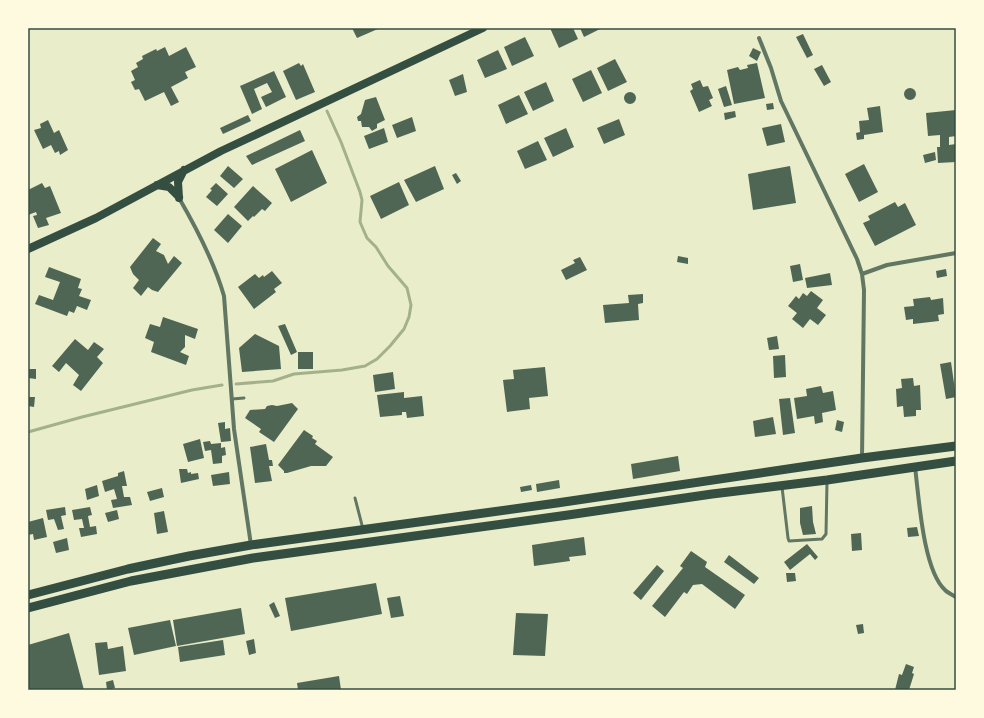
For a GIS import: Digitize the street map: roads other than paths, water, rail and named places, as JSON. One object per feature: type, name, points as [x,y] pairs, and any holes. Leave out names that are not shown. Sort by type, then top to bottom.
[{"type":"main road","points":[[28,249],[96,218],[221,150],[483,28]]},
{"type":"main road","points":[[179,198],[178,182],[184,170]]},
{"type":"main road","points":[[157,185],[169,187],[179,198]]},
{"type":"main road","points":[[28,595],[128,568],[251,545],[956,446]]},
{"type":"main road","points":[[28,608],[131,581],[254,558],[956,462]]},
{"type":"street","points":[[759,38],[781,101],[824,192],[851,244],[862,274],[864,296],[862,458]]},
{"type":"street","points":[[179,198],[211,259],[224,296],[236,437],[251,545]]},
{"type":"street","points":[[862,274],[887,265],[956,253]]},
{"type":"street","points":[[915,467],[923,530],[931,566],[938,580],[946,591],[956,597]]},
{"type":"lane","points":[[232,400],[244,398]]},
{"type":"lane","points":[[782,485],[789,541],[822,539],[826,534],[827,480]]},
{"type":"lane","points":[[355,498],[363,530]]},
{"type":"waterway","points":[[236,384],[273,381],[294,374],[342,370],[365,366],[377,359],[390,346],[404,329],[409,317],[411,305],[407,288],[388,266],[376,247],[367,238],[360,222],[362,200],[360,192],[341,142],[327,111]]},
{"type":"waterway","points":[[28,432],[192,390],[222,385]]}]
